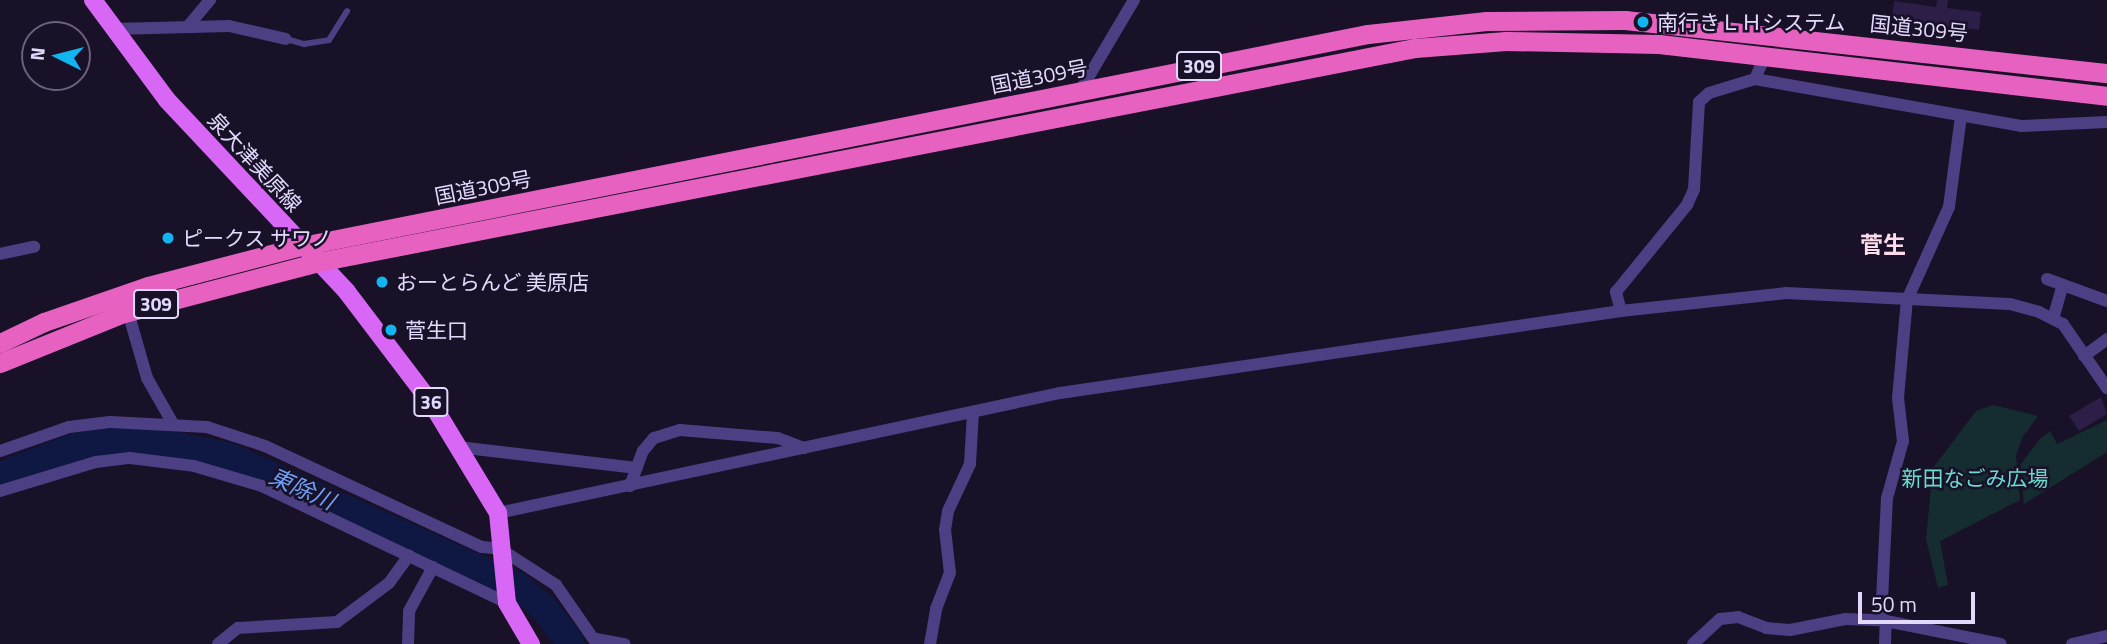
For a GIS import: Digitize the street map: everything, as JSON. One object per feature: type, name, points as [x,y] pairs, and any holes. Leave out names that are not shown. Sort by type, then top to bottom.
[{"type":"highway","name":"国道309号","points":[[0,363],[128,312],[318,262],[1080,101],[1367,34],[1486,21],[1555,19],[1697,26],[2107,73]]},
{"type":"highway","name":"国道309号","points":[[0,343],[44,322],[148,286],[302,246],[1080,101],[1415,48],[1506,41],[1627,42],[1765,55],[2107,96]]},
{"type":"main road","name":"泉大津美原線","points":[[93,0],[167,100],[384,336],[458,447],[498,513],[505,555],[507,600],[531,644]]},
{"type":"street","points":[[189,25],[210,0]]},
{"type":"street","points":[[1080,101],[1134,0]]},
{"type":"street","points":[[114,29],[229,26],[286,39]]},
{"type":"street","points":[[1755,79],[1765,55]]},
{"type":"street","points":[[1621,311],[1616,292],[1687,205],[1694,189],[1699,103],[1709,93],[1755,79],[2021,126],[2107,122]]},
{"type":"street","points":[[1885,644],[1887,498],[1903,441],[1898,398],[1907,300],[1949,207],[1961,116]]},
{"type":"street","points":[[0,254],[34,247]]},
{"type":"street","points":[[2047,279],[2107,301]]},
{"type":"street","points":[[2053,319],[2063,285]]},
{"type":"street","points":[[498,513],[1060,393],[1621,311],[1786,293],[2010,304],[2063,324],[2107,388]]},
{"type":"street","points":[[128,312],[147,378],[172,422]]},
{"type":"street","points":[[2084,356],[2107,339]]},
{"type":"street","points":[[930,644],[936,609],[950,573],[945,530],[948,511],[970,464],[973,412]]},
{"type":"street","points":[[0,451],[69,427],[172,422],[265,446],[482,547],[505,555],[556,585],[597,641],[625,644]]},
{"type":"street","points":[[629,486],[654,438],[680,430],[778,438],[804,448]]},
{"type":"street","points":[[458,447],[637,467]]},
{"type":"street","points":[[0,491],[96,462],[158,459],[262,486],[507,600]]},
{"type":"street","points":[[218,644],[237,628],[337,622],[388,583],[409,555]]},
{"type":"street","points":[[408,644],[409,611],[433,566]]},
{"type":"street","points":[[1693,644],[1720,619],[1738,617],[1766,628],[1790,630],[1845,619],[1884,620],[2001,644]]},
{"type":"street","points":[[2072,644],[2107,636]]},
{"type":"lane","points":[[286,39],[303,44],[329,40],[347,11]]},
{"type":"green space","name":"新田なごみ広場","points":[[1993,405],[2038,416],[2022,438],[2016,456],[2020,500],[1940,541],[1948,585],[1938,588],[1926,539],[1933,468],[1976,411]]},
{"type":"green space","points":[[2107,420],[2107,452],[2024,504],[2020,465],[2040,439],[2050,431],[2057,444]]},
{"type":"building","points":[[1937,0],[1948,0],[1947,8],[1981,12],[1979,30],[1892,19],[1894,1],[1936,7]]},
{"type":"building","points":[[2101,397],[2107,414],[2079,431],[2069,416]]},
{"type":"waterway","name":"東除川","points":[[0,476],[78,446],[116,441],[157,442],[230,457],[517,586],[544,608],[571,644]]},
{"type":"place","name":"南行きＬＨシステム","points":[[1643,22]]},
{"type":"place","name":"ピークス サワノ","points":[[168,238]]},
{"type":"place","name":"おーとらんど 美原店","points":[[382,282]]},
{"type":"place","name":"菅生口","points":[[391,330]]},
{"type":"district","name":"菅生","points":[[1883,245]]}]
